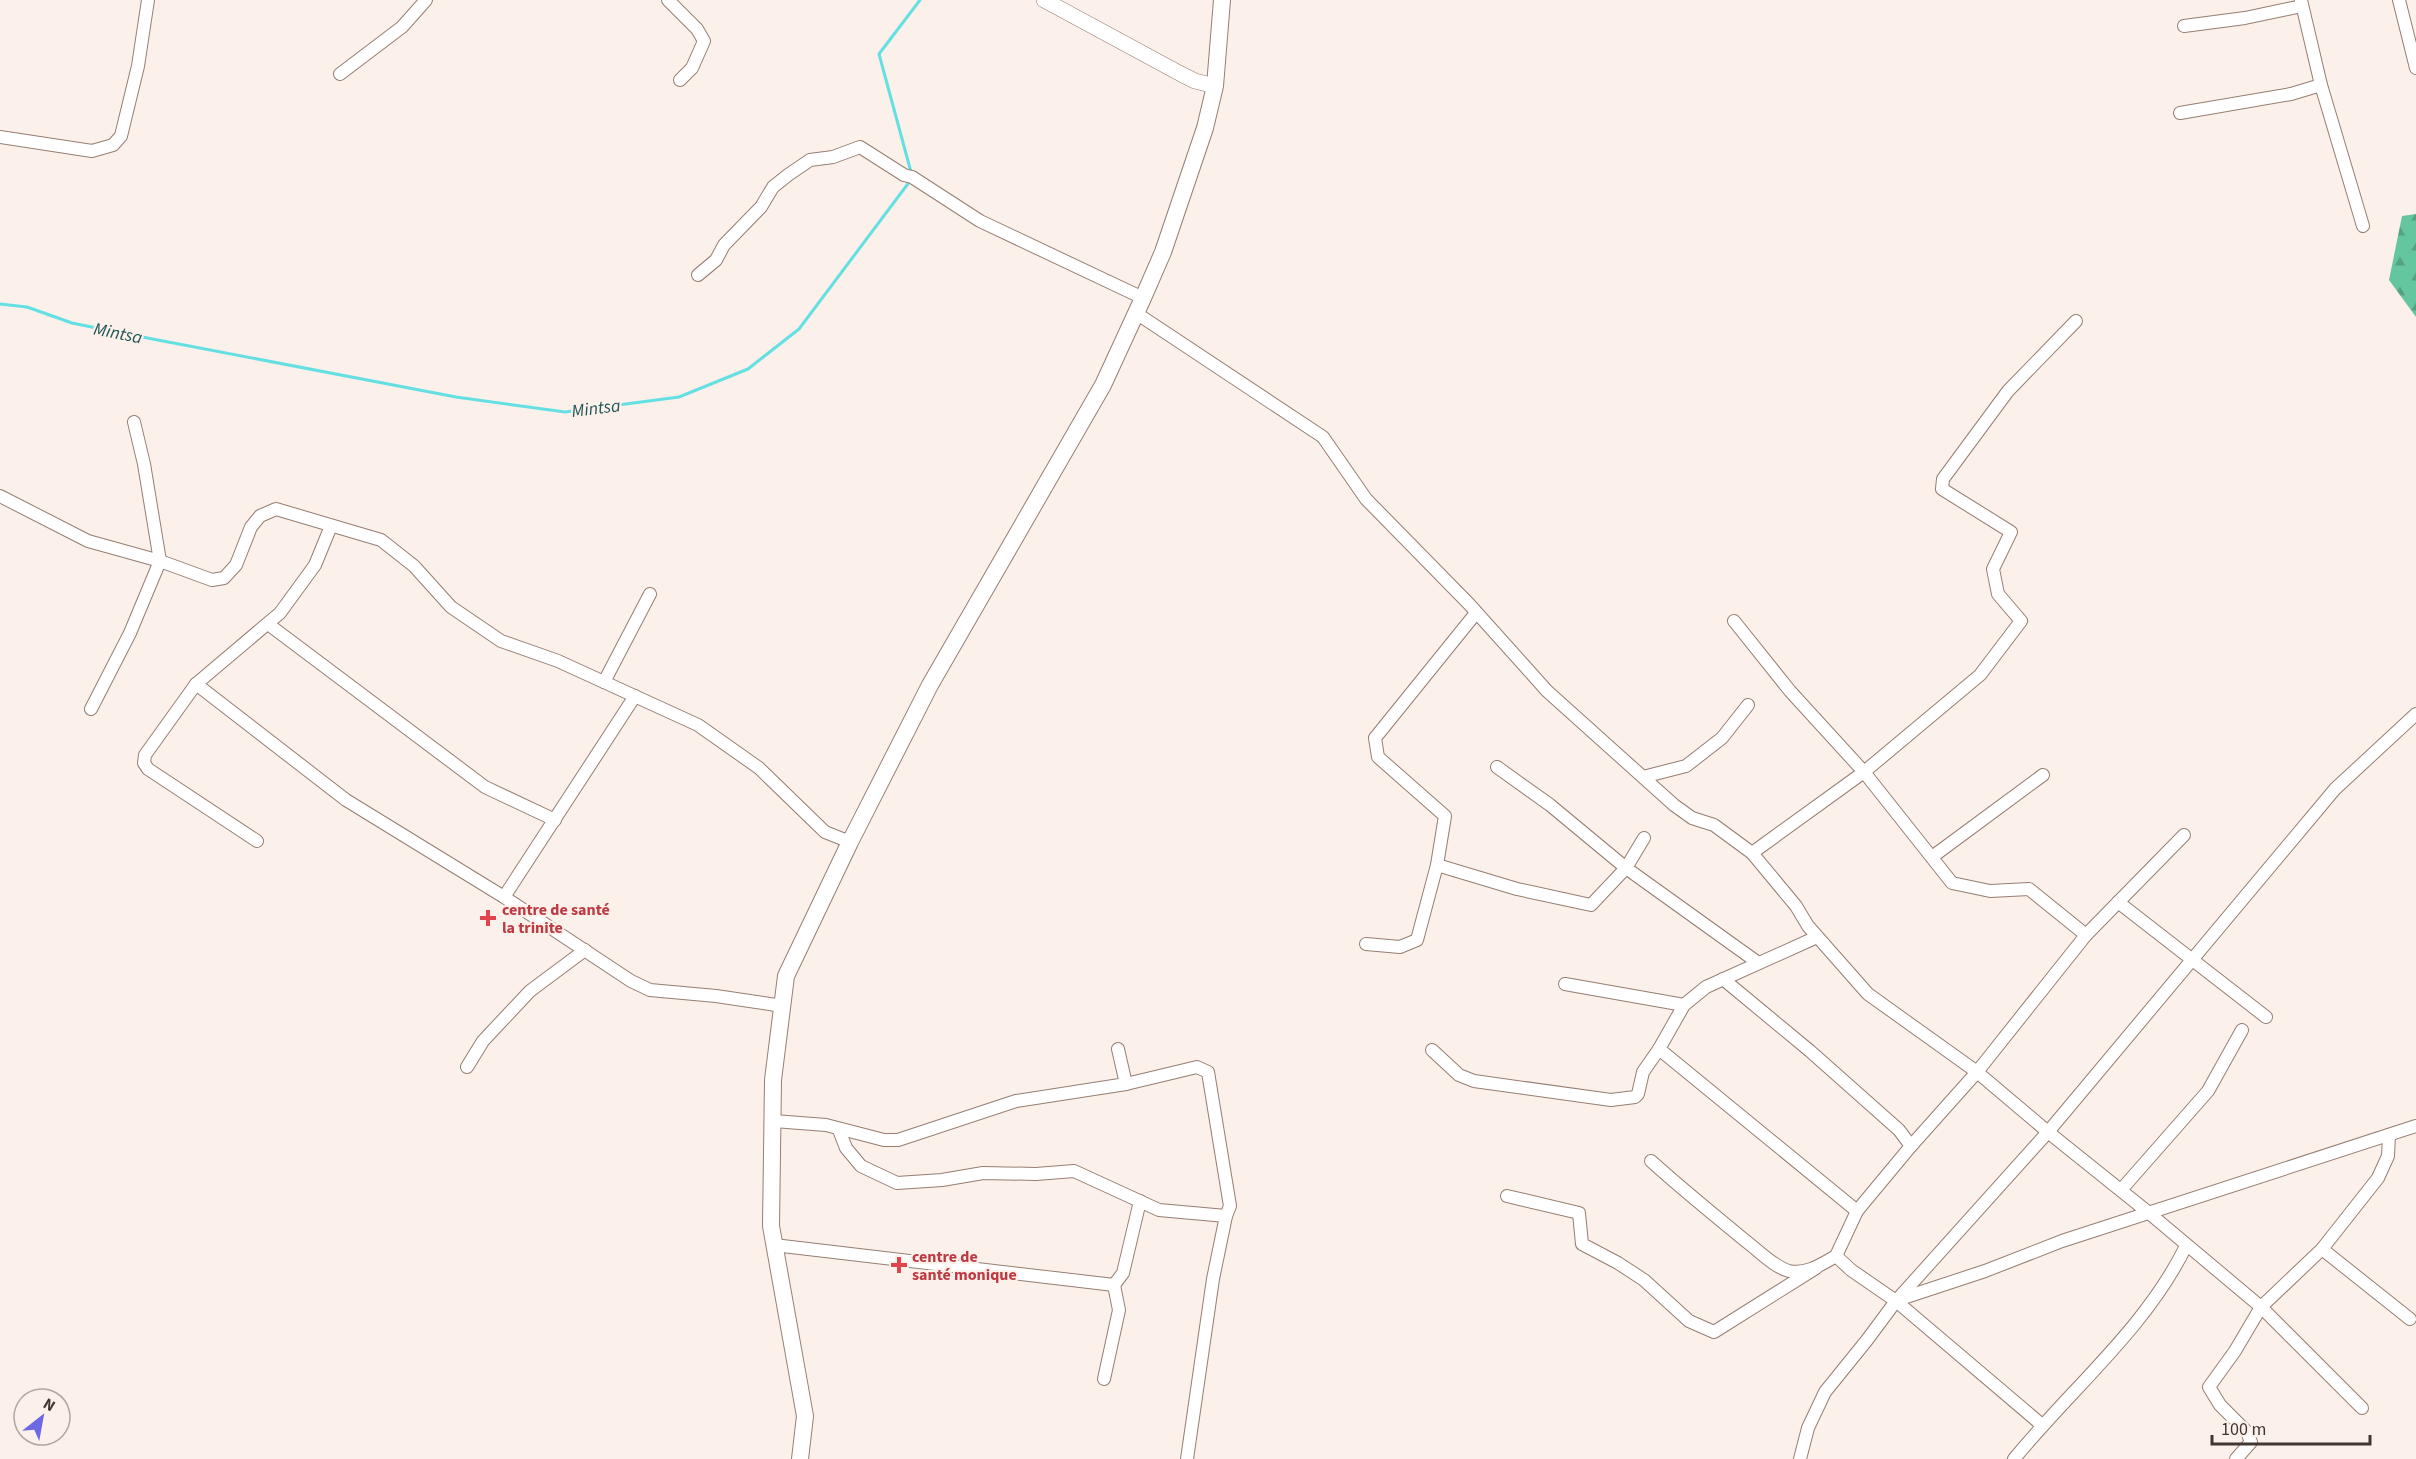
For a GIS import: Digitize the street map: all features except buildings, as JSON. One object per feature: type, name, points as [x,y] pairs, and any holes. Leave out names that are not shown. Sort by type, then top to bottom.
[{"type":"main road","points":[[800,1459],[805,1416],[771,1226],[773,1080],[786,976],[850,842],[930,685],[1103,384],[1136,313],[1162,252],[1201,142],[1215,86],[1222,0]]},
{"type":"street","points":[[0,137],[92,151],[112,145],[121,136],[138,66],[148,0]]},
{"type":"street","points":[[340,74],[402,27],[426,0]]},
{"type":"street","points":[[668,0],[697,29],[704,41],[692,69],[680,80]]},
{"type":"street","points":[[1044,0],[1181,74],[1195,81],[1215,86]]},
{"type":"street","points":[[2399,0],[2416,63]]},
{"type":"street","points":[[2184,26],[2245,18],[2301,3],[2321,85],[2363,226]]},
{"type":"street","points":[[2180,113],[2291,94],[2321,85]]},
{"type":"street","points":[[698,275],[716,260],[724,245],[761,207],[773,187],[788,175],[810,160],[833,157],[860,147],[980,221],[1143,297]]},
{"type":"street","points":[[1136,313],[1323,437],[1366,499],[1476,613],[1547,691],[1674,805],[1692,818],[1714,825],[1752,853],[1796,906],[1816,937],[1868,994],[1977,1072],[2149,1213],[2261,1307],[2362,1408]]},
{"type":"street","points":[[1752,853],[1864,772],[1980,675],[2020,621],[1998,594],[1993,569],[2011,532],[1942,489],[1943,479],[2008,391],[2076,321]]},
{"type":"street","points":[[91,709],[130,633],[160,561],[144,464],[134,422]]},
{"type":"street","points":[[0,496],[88,541],[160,561],[212,580],[224,578],[237,566],[251,527],[260,516],[276,509],[381,540],[414,566],[451,607],[501,641],[558,661],[698,725],[759,768],[825,832],[850,842]]},
{"type":"street","points":[[257,841],[148,769],[144,763],[145,755],[196,684],[280,613],[315,565],[331,526]]},
{"type":"street","points":[[604,682],[650,594]]},
{"type":"street","points":[[1366,944],[1400,947],[1417,940],[1437,865],[1445,816],[1378,757],[1375,738],[1476,613]]},
{"type":"street","points":[[1734,621],[1790,691],[1864,772],[1952,883],[1990,891],[2029,889],[2086,935]]},
{"type":"street","points":[[268,624],[485,787],[555,820]]},
{"type":"street","points":[[196,684],[346,800],[504,897],[631,981],[650,990],[716,996],[783,1006]]},
{"type":"street","points":[[504,897],[635,696]]},
{"type":"street","points":[[1643,777],[1686,766],[1722,738],[1748,705]]},
{"type":"street","points":[[1800,1459],[1808,1428],[1825,1392],[1896,1300],[2048,1132],[2191,958],[2335,789],[2416,714]]},
{"type":"street","points":[[1497,767],[1550,805],[1626,868],[1757,962]]},
{"type":"street","points":[[1932,857],[2043,775]]},
{"type":"street","points":[[1507,1196],[1579,1213],[1582,1244],[1644,1280],[1689,1322],[1714,1332],[1836,1256],[1857,1211],[1977,1072],[2086,935],[2184,835]]},
{"type":"street","points":[[1437,865],[1517,889],[1591,905],[1626,868],[1644,838]]},
{"type":"street","points":[[2118,902],[2266,1017]]},
{"type":"street","points":[[1432,1050],[1459,1075],[1474,1081],[1611,1100],[1635,1097],[1638,1094],[1643,1072],[1684,1005],[1706,987],[1816,937]]},
{"type":"street","points":[[467,1067],[483,1041],[530,991],[585,950]]},
{"type":"street","points":[[1723,979],[1810,1051],[1899,1131],[1911,1146]]},
{"type":"street","points":[[1565,984],[1684,1005]]},
{"type":"street","points":[[2121,1190],[2208,1091],[2242,1030]]},
{"type":"street","points":[[1118,1049],[1126,1084]]},
{"type":"street","points":[[1659,1049],[1857,1211]]},
{"type":"street","points":[[774,1121],[826,1125],[884,1140],[898,1140],[1016,1101],[1126,1084],[1197,1067],[1208,1072],[1230,1206],[1213,1279],[1187,1459]]},
{"type":"street","points":[[1896,1300],[1985,1271],[2062,1241],[2416,1126]]},
{"type":"street","points":[[839,1130],[846,1148],[861,1166],[897,1183],[942,1180],[983,1173],[1036,1174],[1074,1171],[1159,1210],[1226,1216]]},
{"type":"street","points":[[2236,1459],[2250,1442],[2247,1432],[2220,1405],[2209,1387],[2235,1351],[2261,1307],[2322,1249],[2378,1178],[2388,1156],[2389,1135]]},
{"type":"street","points":[[1651,1161],[1696,1201],[1766,1257],[1788,1271],[1816,1268]]},
{"type":"street","points":[[1104,1379],[1119,1311],[1114,1285],[1123,1273],[1140,1201]]},
{"type":"street","points":[[774,1245],[1114,1285]]},
{"type":"street","points":[[2014,1459],[2042,1425],[2116,1347],[2174,1271],[2186,1246]]},
{"type":"street","points":[[2322,1249],[2410,1319]]},
{"type":"street","points":[[1836,1256],[1851,1270],[1896,1300],[2042,1425]]},
{"type":"green space","points":[[2416,214],[2416,317],[2389,280],[2402,216]]},
{"type":"waterway","name":"Mintsa","points":[[911,172],[879,54],[920,0]]},
{"type":"waterway","name":"Mintsa","points":[[0,304],[27,307],[72,323],[116,332],[456,397],[565,412],[679,397],[748,369],[799,329],[910,181]]},
{"type":"place","name":"centre de santé la trinite","points":[[488,918]]},
{"type":"place","name":"centre de santé monique","points":[[899,1265]]}]
